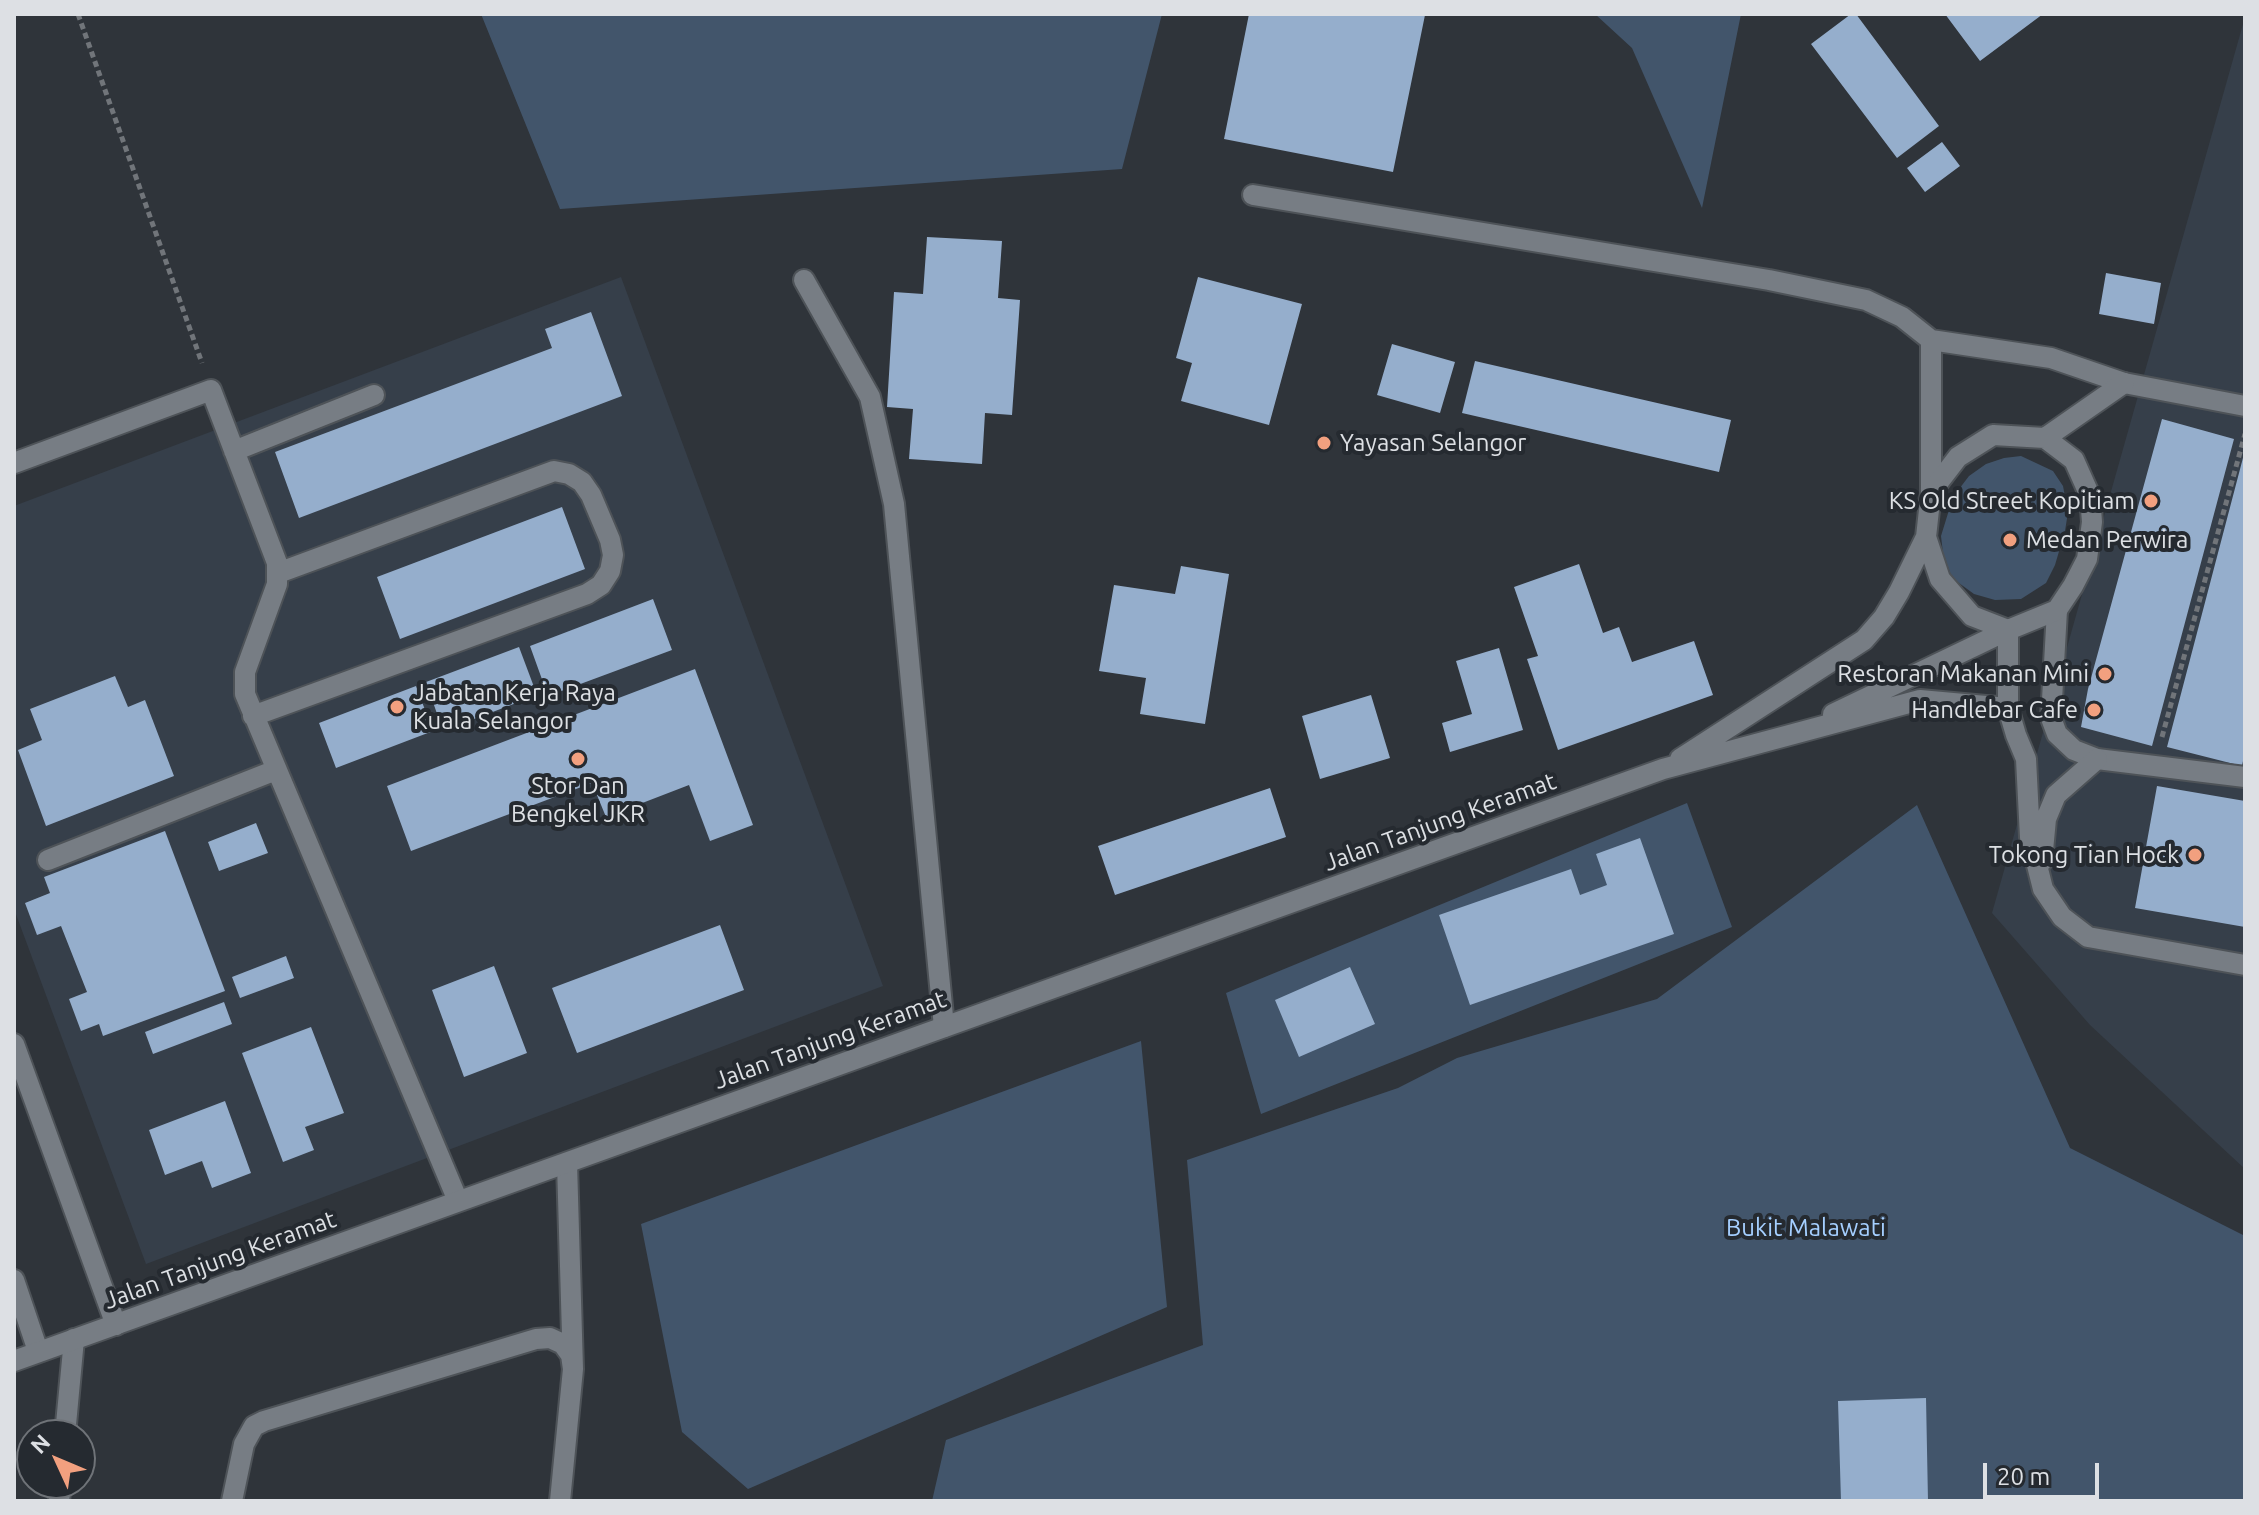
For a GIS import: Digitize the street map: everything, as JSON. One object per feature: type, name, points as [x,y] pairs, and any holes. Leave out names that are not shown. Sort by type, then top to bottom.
[{"type":"street","points":[[1253,195],[1769,280],[1866,300],[1902,317],[1931,340],[2051,358],[2124,383],[2245,406]]},
{"type":"street","points":[[804,280],[870,397],[894,504],[944,1027]]},
{"type":"street","points":[[1663,769],[1864,640],[1884,617],[1926,537],[1931,492],[1931,340]]},
{"type":"street","points":[[2045,438],[2124,383]]},
{"type":"street","points":[[14,463],[211,390],[274,553],[278,573],[274,594],[245,672],[245,694],[458,1201]]},
{"type":"street","points":[[234,451],[374,395]]},
{"type":"street","points":[[1931,492],[1958,457],[1993,435],[2045,438],[2074,460],[2090,496],[2092,522],[2087,559],[2057,610],[2051,718],[2057,734],[2074,750],[2097,759],[2245,777]]},
{"type":"street","points":[[253,716],[587,594],[601,585],[610,571],[613,555],[600,518],[582,482],[569,474],[554,471],[278,573]]},
{"type":"street","points":[[1926,537],[1940,579],[1972,616],[2008,630]]},
{"type":"street","points":[[1790,735],[2008,630],[2057,610]]},
{"type":"street","points":[[2008,630],[2008,708],[2026,759],[2030,784],[2030,837],[2043,889],[2062,917],[2088,937],[2245,965]]},
{"type":"street","points":[[1663,769],[1920,700],[2008,708]]},
{"type":"street","points":[[2043,889],[2040,871],[2046,819],[2056,795],[2097,759]]},
{"type":"street","name":"Jalan Tanjung Keramat","points":[[14,1361],[1663,769]]},
{"type":"street","points":[[48,860],[276,770]]},
{"type":"street","points":[[14,1044],[116,1325]]},
{"type":"street","points":[[560,1501],[573,1369],[567,1163]]},
{"type":"street","points":[[14,1280],[38,1351]]},
{"type":"street","points":[[232,1501],[244,1444],[254,1426],[264,1421],[536,1339],[550,1338],[563,1344],[571,1355],[573,1369]]},
{"type":"street","points":[[66,1419],[74,1339]]},
{"type":"path","points":[[78,14],[211,390]]},
{"type":"path","points":[[2154,766],[2245,433]]},
{"type":"shaded area","points":[[2245,17],[2245,1169],[2090,1025],[1992,913]]},
{"type":"shaded area","name":"Jabatan Kerja Raya Kuala Selangor","points":[[621,277],[883,986],[146,1264],[14,909],[14,506]]},
{"type":"green space","points":[[481,14],[1162,14],[1122,169],[560,209]]},
{"type":"green space","points":[[1595,14],[1741,14],[1702,208],[1632,48]]},
{"type":"green space","points":[[2021,456],[2053,471],[2063,486],[2068,512],[2065,531],[2046,583],[2021,599],[1995,600],[1974,594],[1952,578],[1941,536],[1953,497],[1969,476],[1986,464]]},
{"type":"green space","points":[[1687,803],[1732,927],[1261,1114],[1226,993]]},
{"type":"green space","name":"Bukit Malawati","points":[[1917,805],[2070,1148],[2245,1236],[2245,1501],[932,1501],[946,1440],[1203,1345],[1187,1160],[1398,1088],[1457,1058],[1657,999]]},
{"type":"green space","points":[[1141,1041],[1167,1307],[748,1489],[682,1432],[641,1224]]},
{"type":"building","points":[[1249,14],[1425,15],[1393,172],[1224,139]]},
{"type":"building","points":[[1851,14],[1856,14],[1939,126],[1897,158],[1811,44]]},
{"type":"building","points":[[1945,14],[2043,14],[1980,61]]},
{"type":"building","points":[[1942,142],[1960,166],[1925,192],[1907,168]]},
{"type":"building","points":[[927,237],[1002,241],[998,298],[1020,300],[1012,415],[985,413],[982,464],[909,459],[913,409],[887,407],[894,292],[923,294]]},
{"type":"building","points":[[2106,273],[2161,283],[2154,324],[2099,314]]},
{"type":"building","points":[[1198,277],[1302,304],[1269,425],[1181,401],[1192,363],[1176,358]]},
{"type":"building","points":[[591,312],[622,396],[299,518],[275,452],[552,348],[545,329]]},
{"type":"building","points":[[1392,344],[1455,362],[1440,413],[1377,395]]},
{"type":"building","points":[[1475,361],[1731,420],[1719,472],[1462,413]]},
{"type":"building","points":[[2162,419],[2234,439],[2152,746],[2081,727],[2088,689]]},
{"type":"building","points":[[2244,454],[2245,751],[2242,766],[2167,747]]},
{"type":"building","points":[[562,507],[585,569],[400,639],[377,577]]},
{"type":"building","points":[[1579,564],[1603,633],[1619,627],[1632,662],[1694,641],[1713,695],[1558,750],[1527,659],[1538,656],[1514,587]]},
{"type":"building","points":[[1181,566],[1229,574],[1205,724],[1140,714],[1146,678],[1099,671],[1114,585],[1175,594]]},
{"type":"building","points":[[653,599],[672,650],[548,696],[530,646]]},
{"type":"building","points":[[519,647],[537,695],[443,731],[426,682]]},
{"type":"building","points":[[1499,648],[1523,730],[1450,752],[1442,723],[1472,714],[1456,661]]},
{"type":"building","points":[[695,669],[753,825],[710,841],[689,785],[606,817],[592,783],[411,851],[387,786]]},
{"type":"building","points":[[115,676],[128,707],[145,700],[174,776],[46,826],[18,750],[42,740],[30,709]]},
{"type":"building","points":[[416,686],[433,731],[336,768],[319,723]]},
{"type":"building","points":[[1371,695],[1390,758],[1320,779],[1302,716]]},
{"type":"building","name":"Tokong Tian Hock","points":[[2157,786],[2245,801],[2245,927],[2135,908]]},
{"type":"building","points":[[1270,788],[1286,837],[1115,895],[1098,846]]},
{"type":"building","points":[[256,823],[268,853],[219,871],[208,842]]},
{"type":"building","points":[[165,831],[225,991],[103,1036],[99,1024],[81,1031],[69,999],[87,992],[61,926],[37,935],[25,903],[50,893],[44,877]]},
{"type":"building","points":[[1640,838],[1674,934],[1470,1005],[1439,915],[1571,869],[1580,895],[1607,885],[1596,854]]},
{"type":"building","points":[[720,925],[744,990],[577,1053],[552,988]]},
{"type":"building","points":[[286,956],[294,978],[240,998],[232,977]]},
{"type":"building","points":[[494,966],[527,1053],[464,1077],[432,990]]},
{"type":"building","points":[[1350,967],[1375,1024],[1299,1057],[1275,1000]]},
{"type":"building","points":[[224,1002],[232,1024],[153,1054],[145,1032]]},
{"type":"building","points":[[311,1027],[344,1113],[305,1127],[314,1150],[283,1162],[242,1053]]},
{"type":"building","points":[[225,1101],[251,1173],[212,1188],[202,1161],[165,1175],[149,1130]]},
{"type":"building","points":[[1926,1398],[1928,1501],[1841,1501],[1838,1401]]},
{"type":"place","name":"Yayasan Selangor","points":[[1324,443]]},
{"type":"place","name":"KS Old Street Kopitiam","points":[[2151,501]]},
{"type":"place","name":"Medan Perwira","points":[[2010,540]]},
{"type":"place","name":"Restoran Makanan Mini","points":[[2105,674]]},
{"type":"place","name":"Jabatan Kerja Raya Kuala Selangor","points":[[397,707]]},
{"type":"place","name":"Handlebar Cafe","points":[[2094,710]]},
{"type":"place","name":"Stor Dan Bengkel JKR","points":[[578,759]]},
{"type":"place","name":"Tokong Tian Hock","points":[[2195,855]]}]
